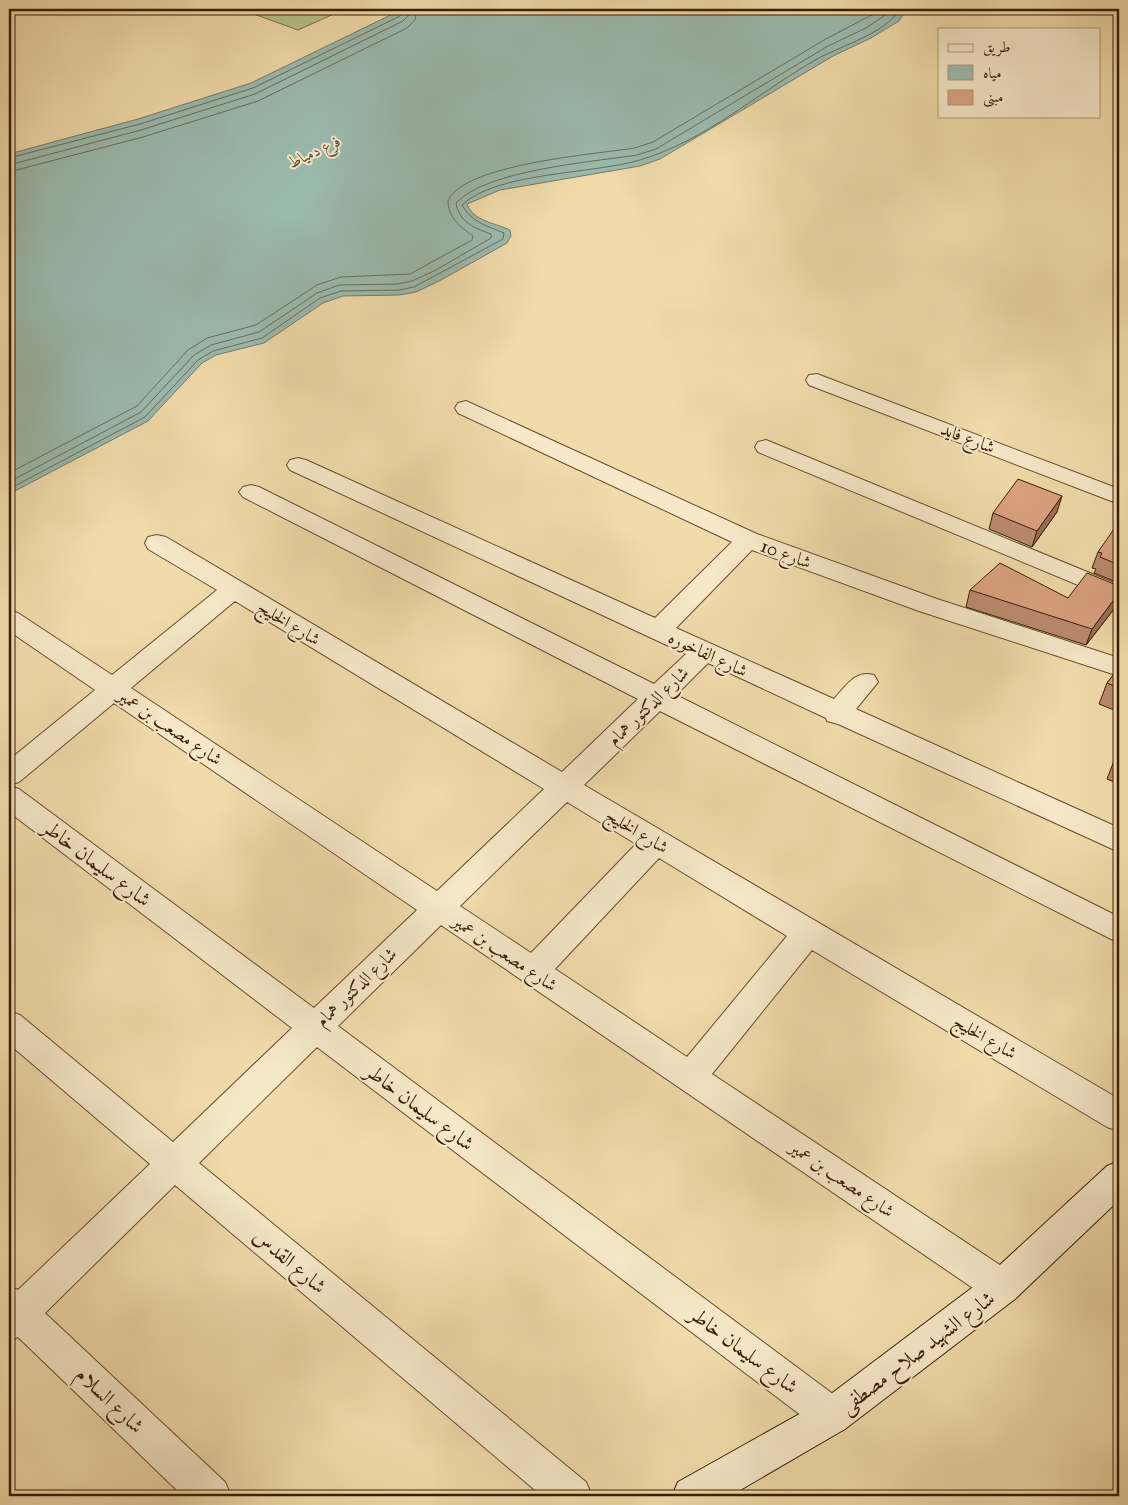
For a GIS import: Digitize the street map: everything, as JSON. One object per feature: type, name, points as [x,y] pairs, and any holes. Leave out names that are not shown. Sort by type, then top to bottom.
[{"type":"street","name":"شارع فايد","points":[[818,380],[1119,497]]},
{"type":"street","name":"شارع 10","points":[[466,408],[748,540],[928,605],[1119,667]]},
{"type":"street","points":[[766,447],[1119,594]]},
{"type":"street","name":"شارع الفاخوره","points":[[298,466],[1119,842]]},
{"type":"street","points":[[251,492],[1119,931]]},
{"type":"street","points":[[658,631],[748,540]]},
{"type":"street","name":"شارع الخليج","points":[[156,543],[808,933],[1119,1116]]},
{"type":"street","points":[[9,775],[234,590]]},
{"type":"street","name":"شارع مصعب بن عمير","points":[[9,618],[1002,1287]]},
{"type":"street","name":"شارع الدكتور همام","points":[[12,1313],[173,1164],[704,652]]},
{"type":"street","points":[[837,714],[865,682]]},
{"type":"street","name":"شارع سليمان خاطر","points":[[9,797],[832,1416]]},
{"type":"street","points":[[533,972],[656,842]]},
{"type":"street","points":[[690,1077],[808,933]]},
{"type":"street","name":"شارع القدس","points":[[9,1025],[572,1496]]},
{"type":"street","name":"شارع الشهيد صلاح مصطفى","points":[[692,1496],[832,1416],[1002,1287],[1119,1177]]},
{"type":"street","name":"شارع السلام","points":[[12,1313],[211,1496]]},
{"type":"green space","points":[[240,9],[345,9],[298,30]]},
{"type":"water","name":"فرع دمياط","points":[[403,9],[906,9],[899,21],[871,38],[833,56],[660,159],[640,166],[500,190],[467,204],[470,210],[479,218],[510,230],[511,236],[507,243],[416,292],[399,295],[343,296],[323,303],[264,343],[216,355],[202,363],[148,421],[9,494],[9,154],[138,119],[251,83]]},
{"type":"building","points":[[1018,479],[1062,496],[1037,531],[993,513]]},
{"type":"building","points":[[1114,529],[1119,531],[1119,565],[1100,557],[1102,553],[1098,552]]},
{"type":"building","points":[[1000,563],[1068,598],[1087,573],[1119,586],[1119,593],[1092,629],[970,590]]},
{"type":"building","points":[[1119,668],[1119,688],[1107,683]]},
{"type":"building","points":[[1119,752],[1119,760],[1115,758]]}]
